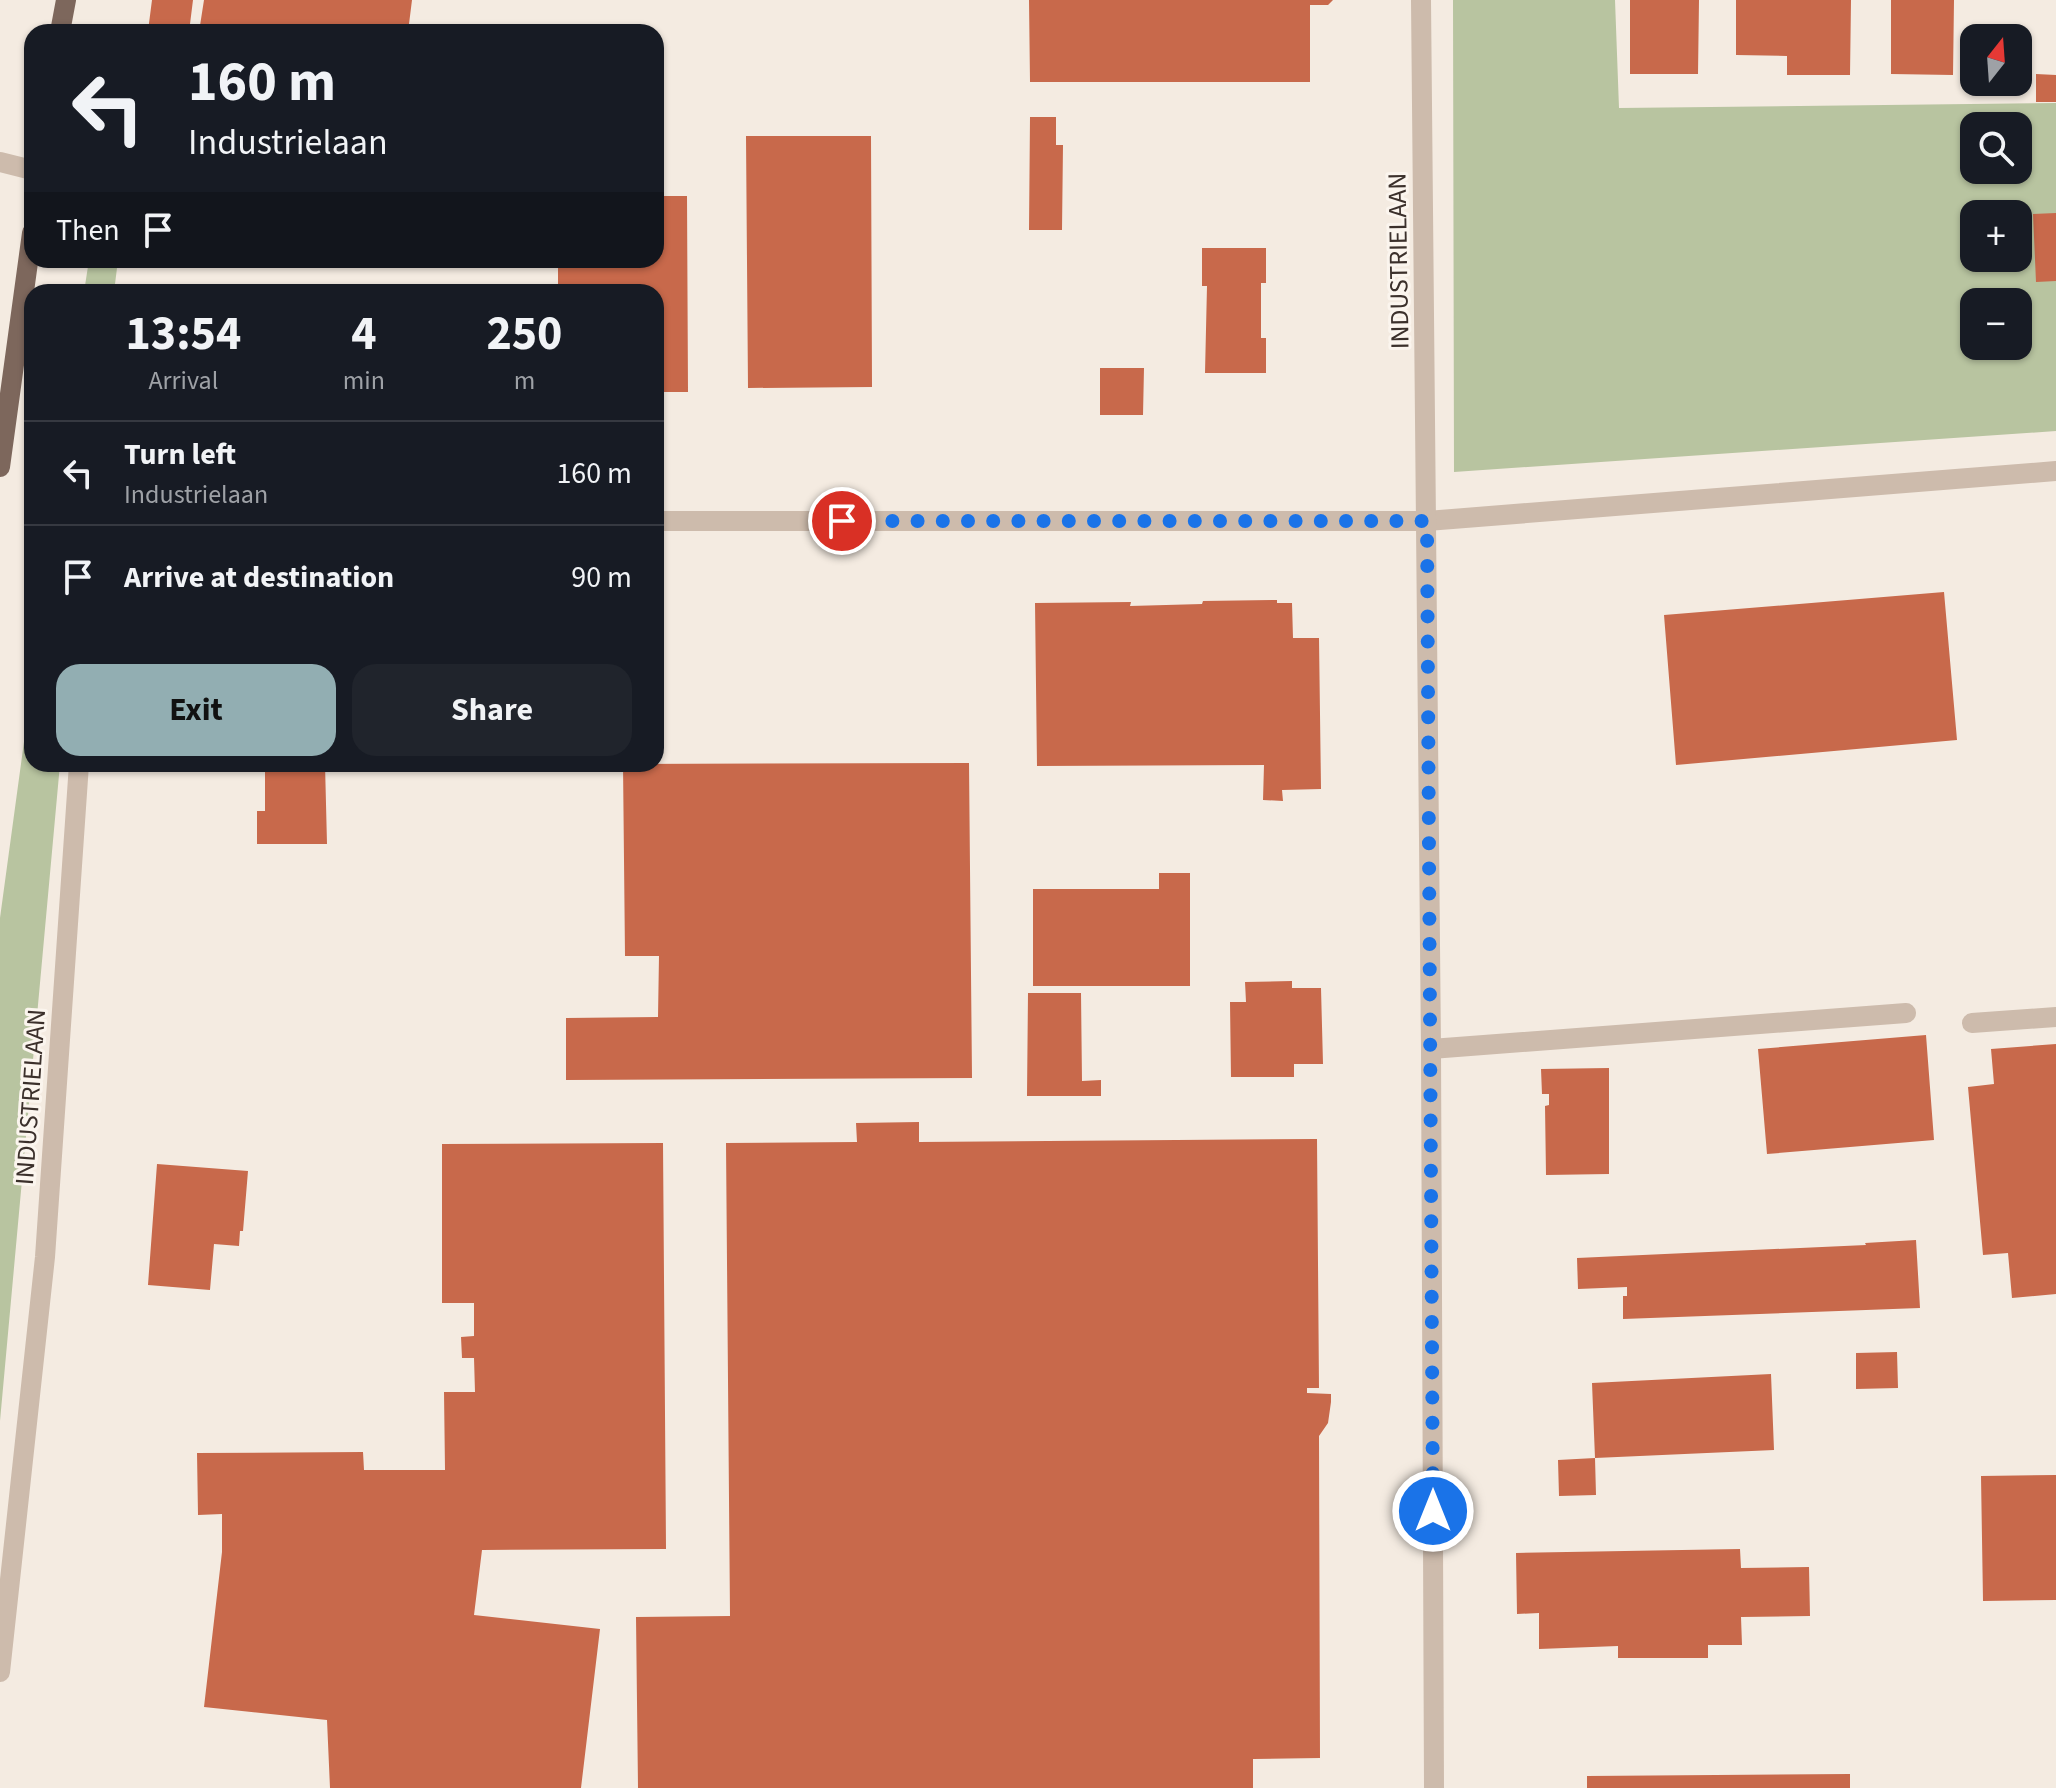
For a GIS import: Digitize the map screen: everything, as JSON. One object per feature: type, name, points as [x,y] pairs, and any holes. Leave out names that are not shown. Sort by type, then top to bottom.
[{"type":"main road","points":[[62,24],[66,0]]},
{"type":"main road","points":[[0,467],[24,292]]},
{"type":"street","name":"INDUSTRIELAAN","points":[[1421,0],[1434,1788]]},
{"type":"street","points":[[0,162],[24,168]]},
{"type":"street","points":[[664,521],[1427,521],[2056,471]]},
{"type":"street","name":"INDUSTRIELAAN","points":[[0,1672],[45,1257],[78,772]]},
{"type":"street","points":[[1431,1049],[1906,1013]]},
{"type":"street","points":[[1972,1023],[2056,1017]]},
{"type":"green space","points":[[1453,0],[1615,0],[1619,108],[2056,103],[2056,431],[1454,472]]},
{"type":"green space","points":[[88,268],[117,268],[115,284],[85,284]]},
{"type":"green space","points":[[24,742],[24,772],[59,772],[0,1421],[0,918]]},
{"type":"building","points":[[152,0],[193,0],[190,24],[149,24]]},
{"type":"building","points":[[204,0],[412,0],[409,24],[200,24]]},
{"type":"building","points":[[1029,0],[1333,0],[1328,5],[1310,5],[1310,82],[1030,82]]},
{"type":"building","points":[[1630,0],[1699,0],[1698,74],[1630,74]]},
{"type":"building","points":[[1736,0],[1851,0],[1850,75],[1787,75],[1787,56],[1736,55]]},
{"type":"building","points":[[1891,0],[1954,0],[1953,75],[1891,74]]},
{"type":"building","points":[[2036,74],[2056,75],[2056,102],[2036,102]]},
{"type":"building","points":[[1030,117],[1056,117],[1056,145],[1063,145],[1062,230],[1029,230]]},
{"type":"building","points":[[746,136],[871,136],[872,387],[748,388]]},
{"type":"building","points":[[664,196],[687,196],[688,392],[664,392],[664,284],[558,284],[558,268],[664,268]]},
{"type":"building","points":[[2056,213],[2056,281],[2036,282],[2033,214]]},
{"type":"building","points":[[1202,248],[1266,248],[1266,283],[1261,283],[1261,338],[1266,338],[1266,373],[1205,373],[1207,286],[1202,286]]},
{"type":"building","points":[[1100,368],[1144,368],[1143,415],[1100,415]]},
{"type":"building","points":[[1944,592],[1957,740],[1676,765],[1664,615]]},
{"type":"building","points":[[1277,600],[1277,603],[1292,603],[1293,638],[1319,638],[1321,789],[1282,790],[1283,801],[1263,800],[1264,765],[1037,766],[1035,603],[1131,602],[1130,606]]},
{"type":"building","points":[[969,763],[972,1078],[566,1080],[566,1018],[658,1017],[659,956],[625,956],[623,772],[664,772],[664,764]]},
{"type":"building","points":[[265,772],[325,772],[327,844],[257,844],[257,811],[265,811]]},
{"type":"building","points":[[1159,873],[1190,873],[1190,986],[1033,986],[1033,889],[1159,889]]},
{"type":"building","points":[[1292,981],[1292,988],[1321,988],[1323,1064],[1294,1064],[1294,1077],[1231,1077],[1230,1002],[1246,1002],[1245,982]]},
{"type":"building","points":[[1028,993],[1081,993],[1082,1081],[1101,1080],[1101,1096],[1027,1096]]},
{"type":"building","points":[[1926,1035],[1934,1140],[1767,1154],[1758,1049]]},
{"type":"building","points":[[2056,1044],[2056,1294],[2012,1298],[2008,1253],[1983,1255],[1968,1087],[1994,1084],[1991,1049]]},
{"type":"building","points":[[1609,1068],[1609,1174],[1546,1175],[1545,1106],[1549,1105],[1549,1094],[1542,1094],[1541,1069]]},
{"type":"building","points":[[919,1122],[919,1142],[1317,1139],[1319,1388],[1307,1388],[1307,1393],[1331,1394],[1328,1423],[1319,1436],[1320,1758],[1253,1759],[1253,1788],[638,1788],[636,1617],[730,1616],[726,1143],[857,1142],[856,1123]]},
{"type":"building","points":[[663,1143],[666,1549],[482,1550],[474,1615],[600,1629],[581,1788],[330,1788],[327,1720],[204,1707],[222,1552],[222,1514],[198,1515],[197,1453],[363,1452],[364,1470],[445,1470],[444,1392],[475,1392],[474,1358],[462,1358],[461,1337],[474,1336],[474,1303],[442,1303],[442,1144]]},
{"type":"building","points":[[157,1164],[248,1171],[239,1246],[214,1244],[210,1290],[148,1285]]},
{"type":"building","points":[[1916,1240],[1920,1308],[1623,1319],[1623,1296],[1627,1296],[1627,1287],[1578,1289],[1577,1258]]},
{"type":"building","points":[[1897,1352],[1898,1388],[1856,1389],[1856,1353]]},
{"type":"building","points":[[1771,1374],[1774,1450],[1595,1458],[1592,1383]]},
{"type":"building","points":[[1595,1458],[1596,1495],[1559,1496],[1558,1460]]},
{"type":"building","points":[[2056,1475],[2056,1600],[1983,1601],[1981,1476]]},
{"type":"building","points":[[1740,1549],[1741,1568],[1809,1567],[1810,1616],[1741,1617],[1742,1645],[1708,1645],[1708,1658],[1618,1658],[1618,1646],[1539,1649],[1539,1613],[1517,1614],[1516,1553]]},
{"type":"building","points":[[1850,1774],[1850,1788],[1587,1788],[1587,1776]]},
{"type":"route","points":[[842,521],[1427,521],[1433,1511]]}]
